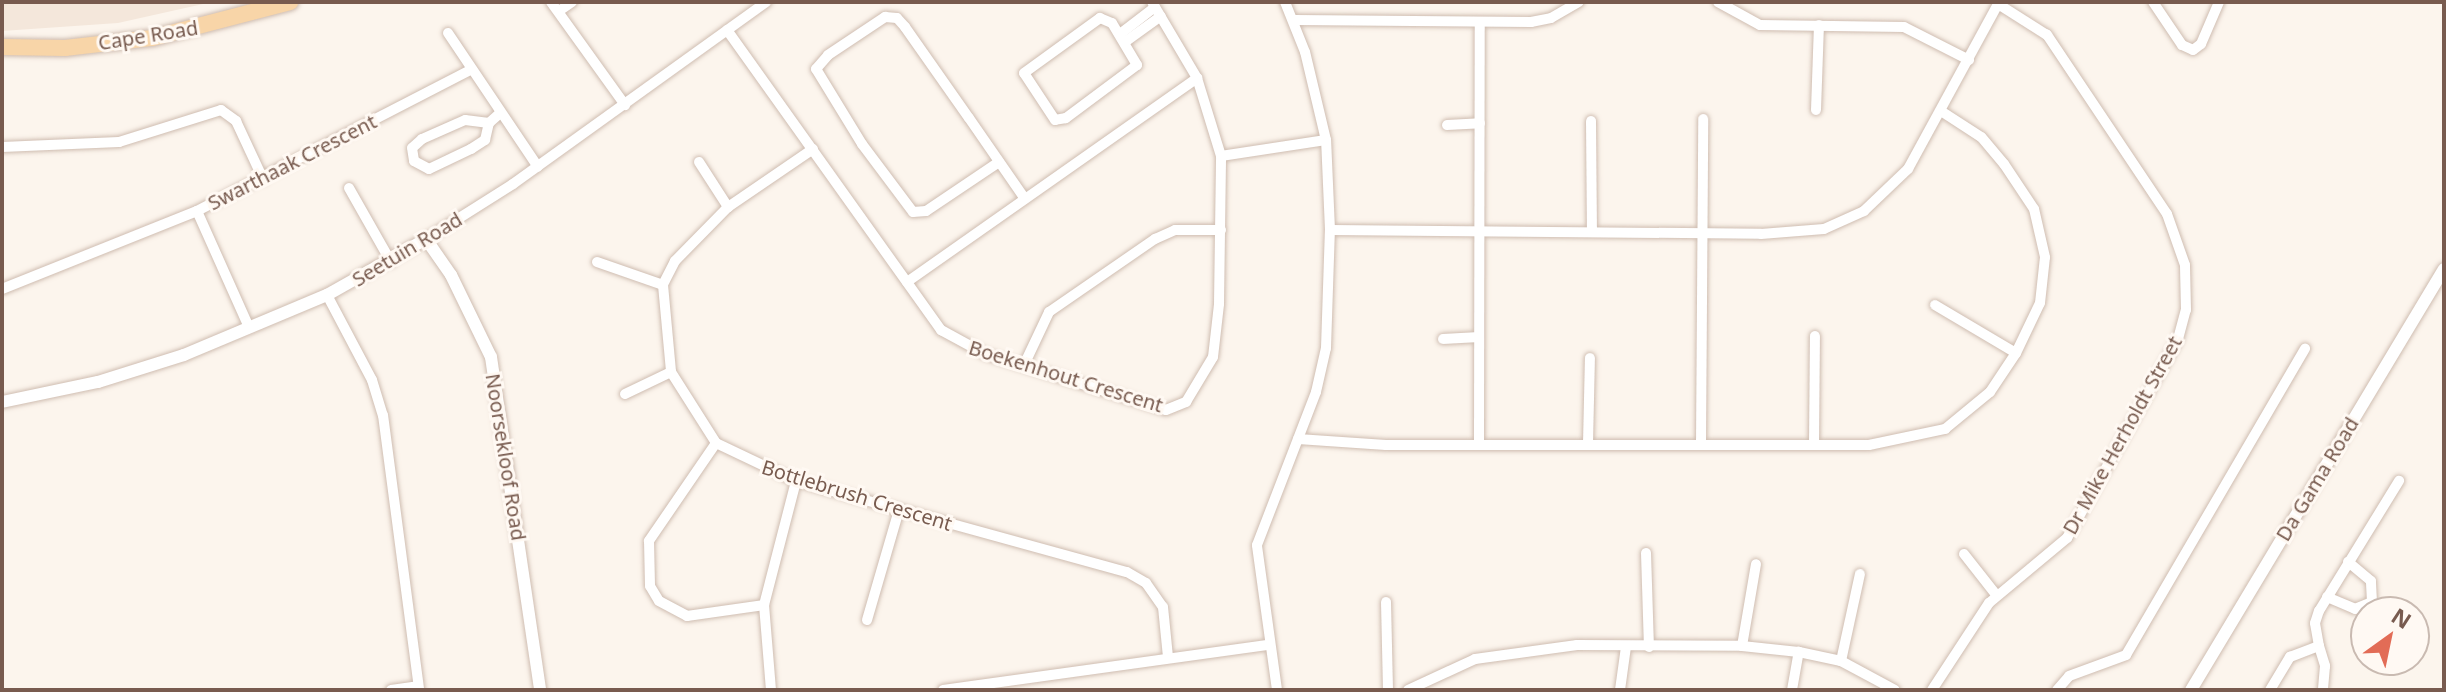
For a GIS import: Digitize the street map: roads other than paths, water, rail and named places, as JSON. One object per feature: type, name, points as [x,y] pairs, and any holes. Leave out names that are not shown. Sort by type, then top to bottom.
[{"type":"main road","name":"Cape Road","points":[[2,47],[65,48],[152,38],[290,2]]},
{"type":"street","points":[[551,2],[625,105]]},
{"type":"street","points":[[559,11],[572,2]]},
{"type":"street","name":"Seetuin Road","points":[[2,402],[98,382],[184,355],[327,295],[391,262],[538,167],[766,2]]},
{"type":"street","points":[[1277,690],[1257,545],[1298,439],[1326,348],[1330,230],[1326,140],[1295,20],[1285,2]]},
{"type":"street","points":[[1295,20],[1543,21],[1579,2]]},
{"type":"street","points":[[1718,2],[1751,23],[1904,27],[1969,60]]},
{"type":"street","points":[[2153,2],[2182,45],[2193,50],[2201,44],[2219,2]]},
{"type":"street","points":[[1330,230],[1792,233],[1824,229],[1855,216],[1908,169],[1999,3]]},
{"type":"street","name":"Dr Mike Herholdt Street","points":[[1932,690],[1976,619],[1997,596],[2058,547],[2078,521],[2178,339],[2187,295],[2176,232],[2137,168],[2047,35],[1999,3]]},
{"type":"street","points":[[1122,38],[1156,9]]},
{"type":"street","name":"Boekenhout Crescent","points":[[727,30],[949,337],[1161,409],[1186,402],[1213,357],[1221,230],[1221,156],[1197,78],[1156,9]]},
{"type":"street","points":[[999,162],[926,211],[913,212],[854,132],[816,69],[885,17],[897,18],[999,162],[1025,199]]},
{"type":"street","points":[[1100,18],[1122,38],[1138,59],[1135,68],[1066,118],[1049,116],[1026,82],[1026,70],[1100,18]]},
{"type":"street","points":[[1479,443],[1480,22]]},
{"type":"street","points":[[1816,110],[1819,25]]},
{"type":"street","points":[[448,33],[468,71],[538,167]]},
{"type":"street","name":"Swarthaak Crescent","points":[[2,289],[197,211],[468,71]]},
{"type":"street","points":[[907,282],[1197,78]]},
{"type":"street","points":[[2,147],[132,140],[202,112],[221,110],[236,121],[263,179]]},
{"type":"street","points":[[1298,439],[1479,443],[1888,444],[1945,429],[1990,392],[2016,353],[2040,303],[2043,234],[2034,209],[1989,143],[1941,111]]},
{"type":"street","points":[[489,123],[465,120],[422,139],[412,148],[414,161],[422,169],[434,168],[485,140],[489,123],[500,113]]},
{"type":"street","points":[[1701,444],[1703,119]]},
{"type":"street","points":[[1591,121],[1592,232]]},
{"type":"street","points":[[1447,125],[1480,123]]},
{"type":"street","points":[[1221,156],[1326,140]]},
{"type":"street","points":[[764,605],[687,616],[659,601],[650,586],[649,541],[716,443],[671,372],[663,285],[696,237],[728,207],[813,149]]},
{"type":"street","points":[[699,162],[728,207]]},
{"type":"street","points":[[349,188],[391,262]]},
{"type":"street","points":[[197,211],[249,327]]},
{"type":"street","points":[[1024,365],[1049,312],[1155,239],[1175,230],[1221,230]]},
{"type":"street","name":"Noorsekloof Road","points":[[426,239],[451,275],[491,357],[540,690]]},
{"type":"street","points":[[597,262],[663,285]]},
{"type":"street","name":"Da Gama Road","points":[[2191,690],[2444,269]]},
{"type":"street","points":[[327,295],[372,380],[383,415],[418,688],[391,690]]},
{"type":"street","points":[[1935,305],[2016,353]]},
{"type":"street","points":[[1814,444],[1815,336]]},
{"type":"street","points":[[1443,339],[1479,337]]},
{"type":"street","points":[[2057,690],[2069,676],[2126,655],[2305,349]]},
{"type":"street","points":[[1588,443],[1590,358]]},
{"type":"street","points":[[625,394],[671,372]]},
{"type":"street","name":"Bottlebrush Crescent","points":[[716,443],[796,481],[1127,572],[1146,583],[1163,607],[1168,657]]},
{"type":"street","points":[[771,690],[764,605],[796,481]]},
{"type":"street","points":[[2323,690],[2325,666],[2315,623],[2327,597],[2399,481]]},
{"type":"street","points":[[867,620],[899,510]]},
{"type":"street","points":[[1646,553],[1649,647]]},
{"type":"street","points":[[1964,554],[1997,596]]},
{"type":"street","points":[[2327,597],[2355,609],[2372,602],[2371,581],[2348,562]]},
{"type":"street","points":[[1742,646],[1756,564]]},
{"type":"street","points":[[1841,661],[1860,574]]},
{"type":"street","points":[[1386,602],[1388,690]]},
{"type":"street","points":[[943,690],[1269,645]]},
{"type":"street","points":[[1408,690],[1505,651],[1742,646],[1799,652],[1841,661],[1895,690]]},
{"type":"street","points":[[2270,690],[2290,657],[2319,646]]},
{"type":"street","points":[[1620,690],[1626,647]]},
{"type":"street","points":[[1792,690],[1799,652]]}]
